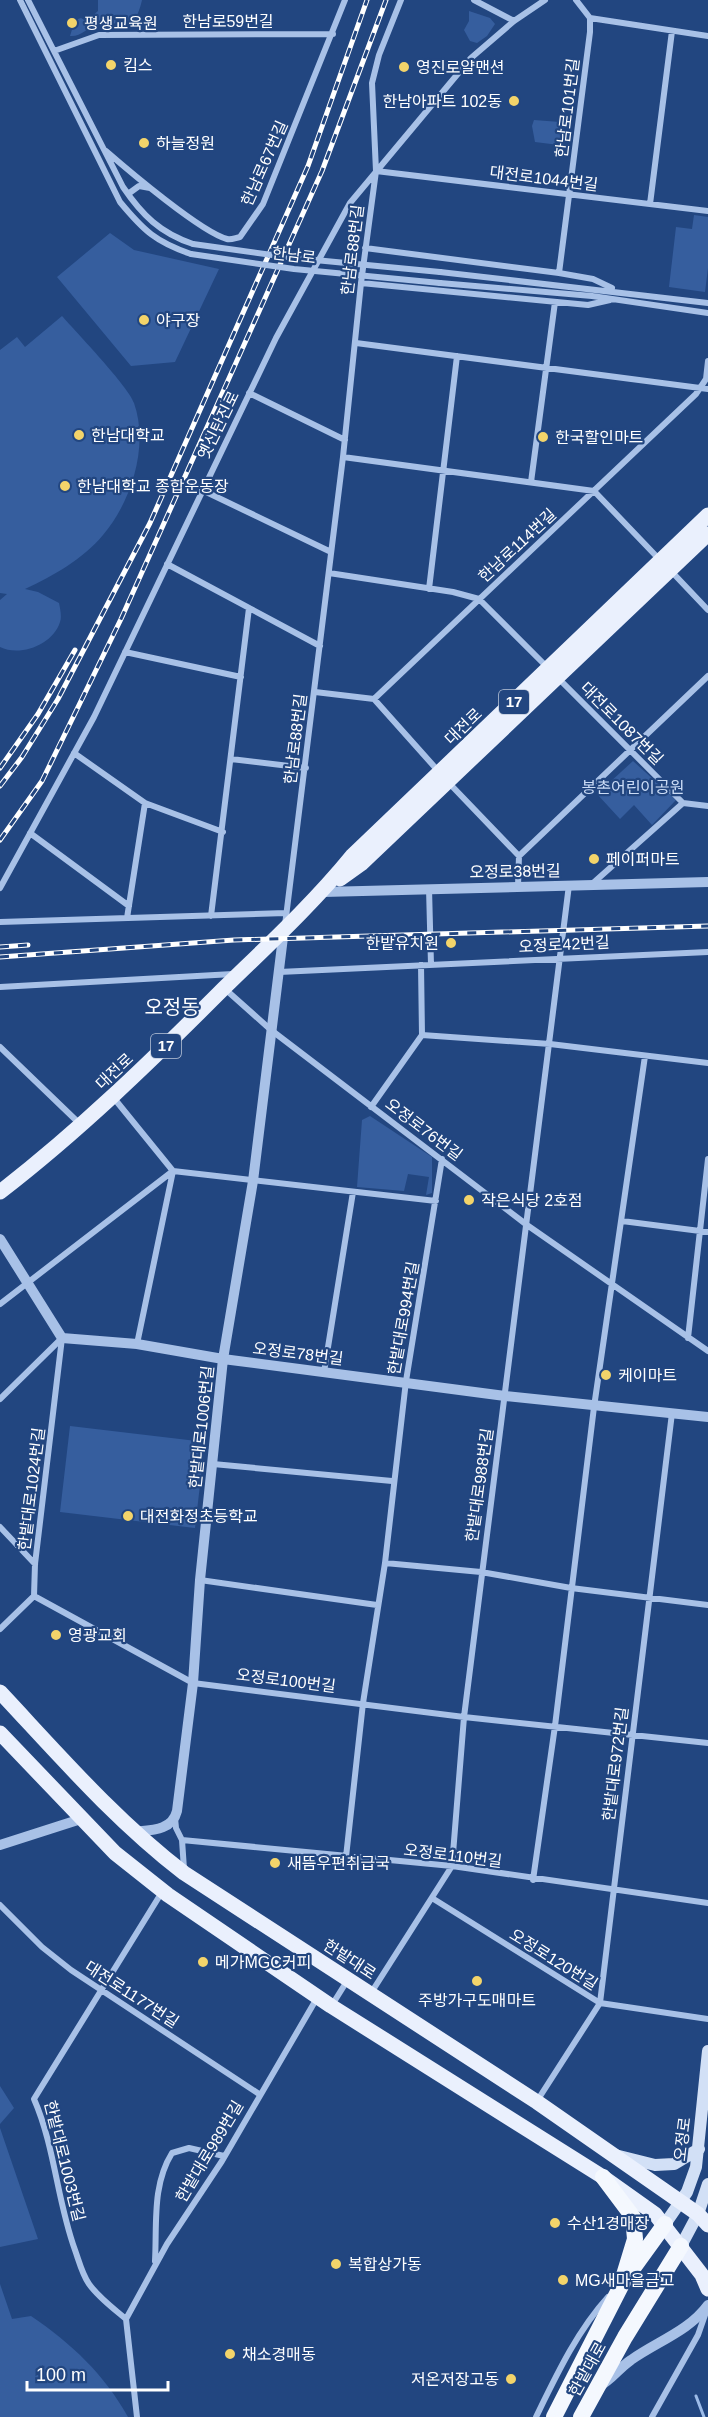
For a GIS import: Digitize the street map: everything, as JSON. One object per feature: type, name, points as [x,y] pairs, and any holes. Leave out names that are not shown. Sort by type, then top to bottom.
[{"type":"highway","points":[[603,2177],[633,2217],[635,2239],[627,2258],[623,2282]]},
{"type":"highway","name":"한밭대로","points":[[554,2417],[623,2282],[665,2224]]},
{"type":"highway","name":"한밭대로","points":[[581,2417],[681,2246]]},
{"type":"main road","name":"대전로","points":[[666,566],[708,515]]},
{"type":"main road","name":"대전로","points":[[0,1192],[82,1125],[323,892],[361,864],[444,777],[666,566],[708,534]]},
{"type":"main road","name":"한밭대로","points":[[0,1692],[134,1832],[184,1873],[537,2102],[703,2220]]},
{"type":"main road","points":[[0,1733],[115,1853],[163,1891],[331,2006],[603,2177],[646,2207],[665,2224],[705,2282]]},
{"type":"main road","name":"오정로","points":[[665,2224],[694,2175],[699,2149],[708,2051]]},
{"type":"main road","points":[[613,2155],[655,2165],[674,2164],[699,2149]]},
{"type":"main road","points":[[681,2246],[703,2220],[708,2184]]},
{"type":"street","name":"한남로","points":[[20,0],[120,202],[138,224],[163,244],[191,254],[294,269],[617,299],[708,313]]},
{"type":"street","name":"한남로","points":[[28,0],[128,194],[138,209],[154,225],[175,238],[192,244],[294,258],[618,291],[708,303]]},
{"type":"street","name":"한남로67번길","points":[[106,151],[151,188],[214,233],[229,240],[240,237],[263,204],[345,0]]},
{"type":"street","points":[[376,171],[372,84],[379,56],[400,0]]},
{"type":"street","points":[[474,0],[514,21]]},
{"type":"street","name":"옛신탄진로","points":[[0,888],[74,753],[249,393],[320,255],[350,203],[471,58],[514,21],[545,0]]},
{"type":"street","points":[[576,0],[590,18],[708,36]]},
{"type":"street","name":"한남로101번길","points":[[559,273],[590,18]]},
{"type":"street","points":[[650,204],[672,31]]},
{"type":"street","name":"한남로59번길","points":[[54,51],[99,35],[333,34]]},
{"type":"street","name":"대전로1044번길","points":[[376,171],[708,211]]},
{"type":"street","name":"한남로88번길","points":[[285,929],[376,171]]},
{"type":"street","points":[[128,194],[139,186],[151,188]]},
{"type":"street","points":[[365,248],[559,273],[593,279],[618,291]]},
{"type":"street","points":[[361,283],[588,305],[617,299]]},
{"type":"street","points":[[531,482],[555,302]]},
{"type":"street","points":[[356,343],[705,388],[708,361]]},
{"type":"street","points":[[429,589],[457,356]]},
{"type":"street","name":"한남로114번길","points":[[374,699],[705,388]]},
{"type":"street","points":[[249,393],[345,440]]},
{"type":"street","points":[[343,457],[594,491],[708,610]]},
{"type":"street","points":[[202,490],[331,552]]},
{"type":"street","points":[[167,564],[320,646]]},
{"type":"street","points":[[329,573],[479,599]]},
{"type":"street","name":"대전로1087번길","points":[[479,599],[683,803]]},
{"type":"street","points":[[211,916],[249,608]]},
{"type":"street","points":[[125,652],[241,676]]},
{"type":"street","points":[[518,886],[519,856],[708,676]]},
{"type":"street","points":[[315,692],[374,699],[519,856]]},
{"type":"street","points":[[74,753],[145,803],[223,832]]},
{"type":"street","points":[[231,759],[306,768]]},
{"type":"street","points":[[127,918],[145,803]]},
{"type":"street","points":[[592,884],[683,803],[708,806]]},
{"type":"street","points":[[30,833],[129,906]]},
{"type":"street","name":"오정로38번길","points":[[323,892],[708,882]]},
{"type":"street","name":"한밭대로988번길","points":[[371,1994],[452,1866],[464,1717],[569,885]]},
{"type":"street","points":[[429,888],[431,965]]},
{"type":"street","points":[[0,922],[286,913]]},
{"type":"street","name":"한밭대로1006번길","points":[[175,1817],[193,1683],[200,1580],[223,1359],[253,1181],[285,929]]},
{"type":"street","name":"오정로42번길","points":[[279,972],[708,952]]},
{"type":"street","points":[[371,1107],[422,1035],[421,965]]},
{"type":"street","points":[[0,987],[239,974]]},
{"type":"street","name":"오정로76번길","points":[[225,988],[271,1030],[527,1225],[708,1351]]},
{"type":"street","points":[[422,1035],[550,1044],[708,1063]]},
{"type":"street","points":[[1,1050],[82,1125]]},
{"type":"street","points":[[533,1880],[555,1726],[594,1407],[645,1056]]},
{"type":"street","points":[[113,1096],[173,1170],[436,1201]]},
{"type":"street","name":"한밭대로994번길","points":[[346,1857],[363,1703],[385,1563],[392,1481],[442,1159]]},
{"type":"street","points":[[688,1338],[708,1159]]},
{"type":"street","points":[[0,1304],[173,1170]]},
{"type":"street","points":[[137,1344],[173,1170]]},
{"type":"street","points":[[324,1372],[353,1192]]},
{"type":"street","points":[[622,1221],[708,1232]]},
{"type":"street","points":[[0,1239],[62,1338],[0,1399]]},
{"type":"street","name":"오정로78번길","points":[[62,1338],[137,1344],[223,1359],[594,1407],[708,1417]]},
{"type":"street","name":"한밭대로1024번길","points":[[34,1596],[35,1564],[62,1338]]},
{"type":"street","name":"한밭대로972번길","points":[[537,2102],[600,2003],[672,1413]]},
{"type":"street","points":[[213,1464],[392,1481]]},
{"type":"street","points":[[0,1527],[35,1564]]},
{"type":"street","points":[[385,1563],[482,1572],[571,1588],[708,1605]]},
{"type":"street","points":[[200,1580],[377,1605]]},
{"type":"street","points":[[0,1629],[34,1596]]},
{"type":"street","name":"오정로100번길","points":[[34,1596],[193,1683],[464,1717],[708,1743]]},
{"type":"street","points":[[134,1832],[163,1828],[175,1817]]},
{"type":"street","points":[[175,1817],[176,1828],[182,1839],[184,1873]]},
{"type":"street","points":[[0,1845],[81,1819]]},
{"type":"street","name":"오정로110번길","points":[[182,1839],[452,1866],[533,1880],[708,1903]]},
{"type":"street","name":"한밭대로1003번길","points":[[126,2319],[96,2293],[80,2265],[69,2235],[43,2119],[34,2099],[163,1891]]},
{"type":"street","name":"오정로120번길","points":[[432,1898],[600,2003],[708,2019]]},
{"type":"street","name":"대전로1177번길","points":[[0,1905],[42,1947],[102,1990],[259,2094]]},
{"type":"street","points":[[331,2006],[348,1979]]},
{"type":"street","name":"한밭대로989번길","points":[[126,2319],[155,2264],[224,2156],[318,1997]]},
{"type":"street","points":[[155,2264],[158,2194],[162,2169],[172,2153],[189,2148],[224,2156]]},
{"type":"street","points":[[536,2417],[593,2312],[623,2282]]},
{"type":"street","points":[[596,2389],[612,2379],[628,2361],[696,2322],[708,2305]]},
{"type":"street","points":[[652,2417],[698,2335],[708,2305]]},
{"type":"street","points":[[126,2319],[137,2417]]},
{"type":"green space","points":[[98,0],[142,0],[138,12],[130,23],[104,23],[81,34],[70,36],[75,20],[81,18],[86,21],[98,11]]},
{"type":"green space","points":[[469,11],[490,18],[495,24],[487,36],[477,43],[470,41],[464,30],[469,21]]},
{"type":"green space","points":[[534,120],[560,122],[565,131],[563,142],[559,145],[535,142],[532,126]]},
{"type":"green space","points":[[694,215],[708,217],[708,268],[705,292],[669,287],[676,227],[692,229]]},
{"type":"green space","name":"야구장","points":[[110,233],[134,250],[219,269],[175,362],[131,366],[57,277]]},
{"type":"green space","name":"한남대학교 종합운동장","points":[[62,316],[130,395],[138,419],[140,437],[138,454],[130,489],[103,535],[67,566],[25,589],[38,592],[59,603],[61,618],[56,630],[43,643],[35,647],[17,651],[8,650],[0,647],[0,600],[7,594],[0,593],[0,350],[17,337],[25,347]]},
{"type":"green space","name":"봉촌어린이공원","points":[[633,761],[676,800],[652,825],[634,805],[620,819],[597,794]]},
{"type":"green space","points":[[370,1116],[432,1157],[432,1193],[426,1195],[429,1177],[408,1174],[404,1191],[357,1187],[362,1120]]},
{"type":"green space","points":[[70,1426],[205,1442],[195,1528],[60,1512]]},
{"type":"green space","points":[[0,2086],[14,2108],[0,2124]]},
{"type":"green space","points":[[0,2128],[38,2239],[0,2247]]},
{"type":"green space","points":[[0,2284],[12,2319],[31,2316],[60,2338],[98,2374],[128,2417],[0,2417]]},
{"type":"waterway","points":[[696,2396],[704,2417]]},
{"type":"railway","points":[[0,786],[22,757],[58,699],[150,523],[308,166],[367,0]]},
{"type":"railway","points":[[0,840],[42,781],[121,619],[322,171],[386,0]]},
{"type":"railway","points":[[0,768],[38,714],[75,650]]},
{"type":"railway","points":[[0,957],[234,940],[708,926]]},
{"type":"railway","points":[[0,947],[28,945]]},
{"type":"place","name":"평생교육원","points":[[72,23]]},
{"type":"place","name":"킴스","points":[[111,65]]},
{"type":"place","name":"영진로얄맨션","points":[[404,67]]},
{"type":"place","name":"한남아파트 102동","points":[[514,101]]},
{"type":"place","name":"하늘정원","points":[[144,143]]},
{"type":"place","name":"야구장","points":[[144,320]]},
{"type":"place","name":"한남대학교","points":[[79,435]]},
{"type":"place","name":"한국할인마트","points":[[543,437]]},
{"type":"place","name":"한남대학교 종합운동장","points":[[65,486]]},
{"type":"place","name":"페이퍼마트","points":[[594,859]]},
{"type":"place","name":"한밭유치원","points":[[451,943]]},
{"type":"place","name":"작은식당 2호점","points":[[469,1200]]},
{"type":"place","name":"케이마트","points":[[606,1375]]},
{"type":"place","name":"대전화정초등학교","points":[[128,1516]]},
{"type":"place","name":"영광교회","points":[[56,1635]]},
{"type":"place","name":"새뜸우편취급국","points":[[275,1863]]},
{"type":"place","name":"메가MGC커피","points":[[203,1962]]},
{"type":"place","name":"주방가구도매마트","points":[[477,1981]]},
{"type":"place","name":"수산1경매장","points":[[555,2223]]},
{"type":"place","name":"복합상가동","points":[[336,2264]]},
{"type":"place","name":"MG새마을금고","points":[[563,2280]]},
{"type":"place","name":"채소경매동","points":[[230,2354]]},
{"type":"place","name":"저온저장고동","points":[[511,2379]]},
{"type":"district","name":"오정동","points":[[172,1007]]}]
